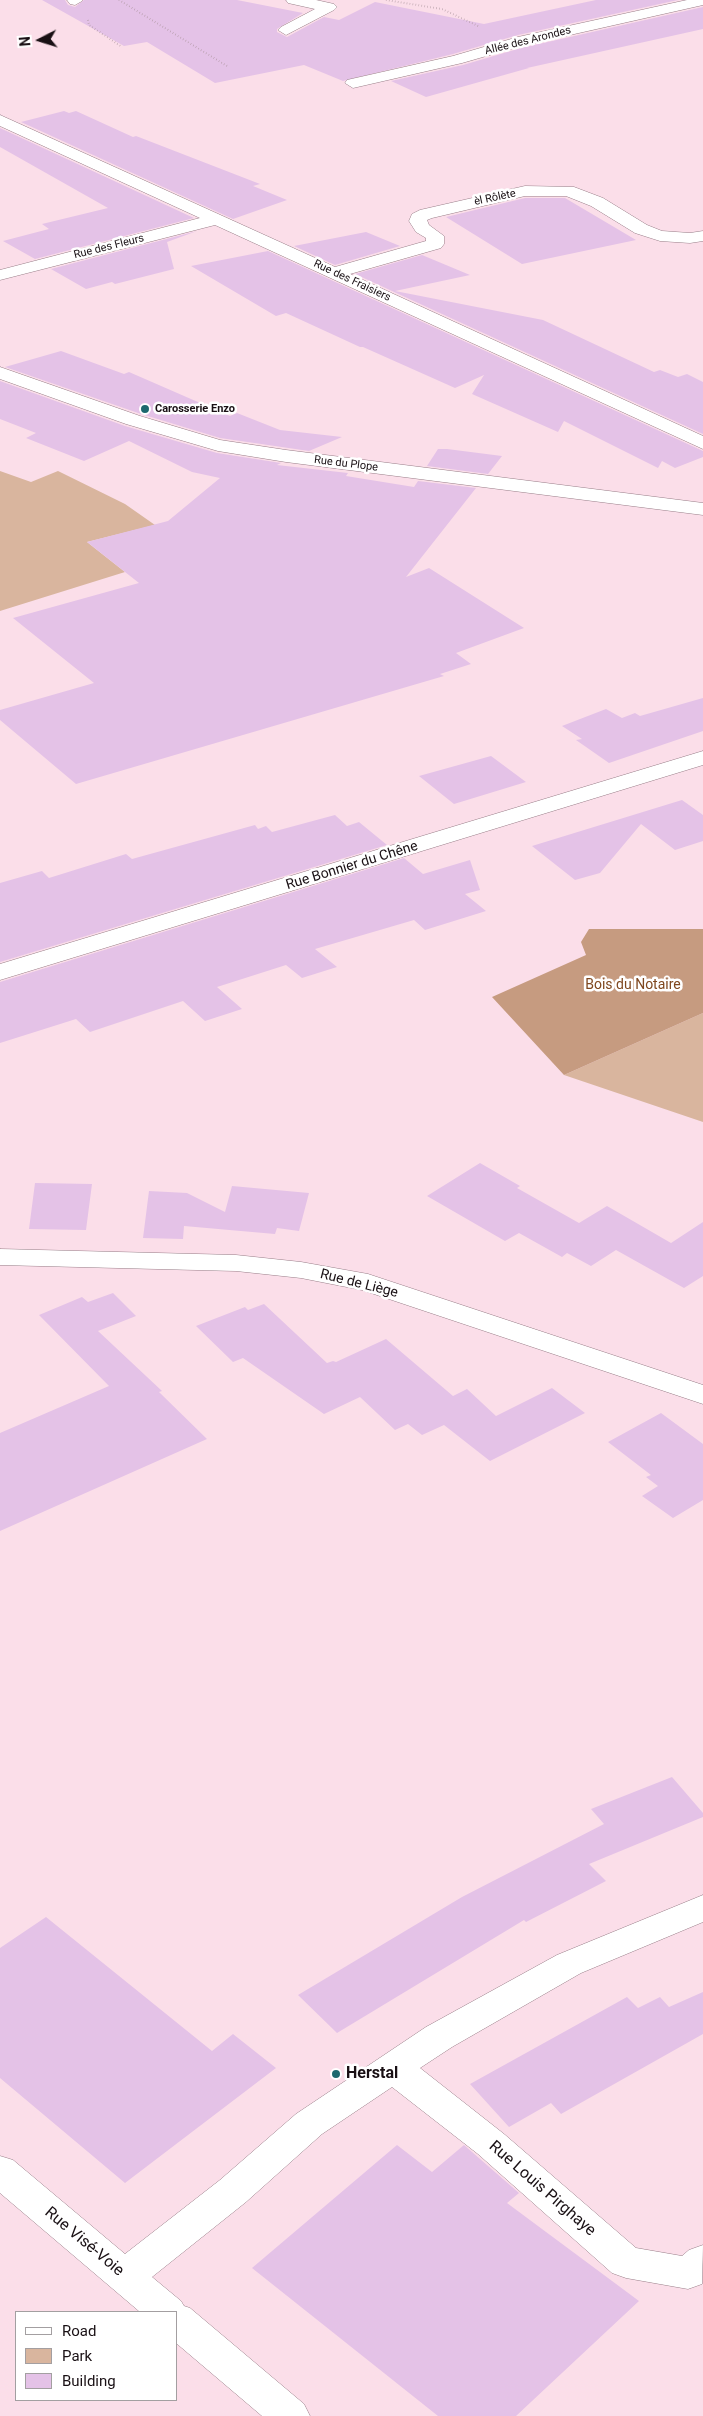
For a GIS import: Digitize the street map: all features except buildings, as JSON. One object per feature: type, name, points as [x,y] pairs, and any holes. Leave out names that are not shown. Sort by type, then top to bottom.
[{"type":"street","points":[[286,30],[330,7],[293,0]]},
{"type":"street","name":"Allée des Arondes","points":[[353,83],[456,60],[518,42],[703,0]]},
{"type":"street","name":"Rue des Fraisiers","points":[[0,120],[703,443]]},
{"type":"street","name":"èl Rôlète","points":[[334,272],[435,244],[435,236],[422,228],[418,221],[418,218],[426,214],[526,191],[568,191],[597,202],[641,229],[660,236],[690,238],[703,236]]},
{"type":"street","name":"Rue des Fleurs","points":[[0,275],[218,219]]},
{"type":"street","name":"Rue du Plope","points":[[0,374],[133,420],[225,447],[703,509]]},
{"type":"street","name":"Rue Bonnier du Chêne","points":[[0,972],[703,758]]},
{"type":"street","name":"Rue de Liège","points":[[0,1257],[236,1263],[301,1270],[368,1283],[703,1395]]},
{"type":"street","points":[[125,2276],[233,2190],[310,2124],[439,2037],[569,1964],[703,1908]]},
{"type":"street","name":"Rue Louis Pirghaye","points":[[392,2067],[490,2144],[626,2262],[688,2273],[703,2261]]},
{"type":"street","name":"Rue Visé-Voie","points":[[0,2171],[167,2311]]},
{"type":"street","points":[[178,2322],[290,2416]]},
{"type":"path","points":[[75,0],[88,15],[89,26],[122,47]]},
{"type":"path","points":[[119,0],[227,66]]},
{"type":"path","points":[[386,0],[442,9],[482,28]]},
{"type":"green space","points":[[0,471],[31,482],[58,471],[125,504],[155,525],[87,542],[125,572],[0,611]]},
{"type":"green space","name":"Bois du Notaire","points":[[589,929],[703,929],[703,1013],[564,1075],[492,997],[586,955],[581,942]]},
{"type":"green space","points":[[703,1013],[703,1122],[564,1075]]},
{"type":"place","name":"Carosserie Enzo","points":[[145,409]]},
{"type":"place","name":"Herstal","points":[[336,2074]]}]
